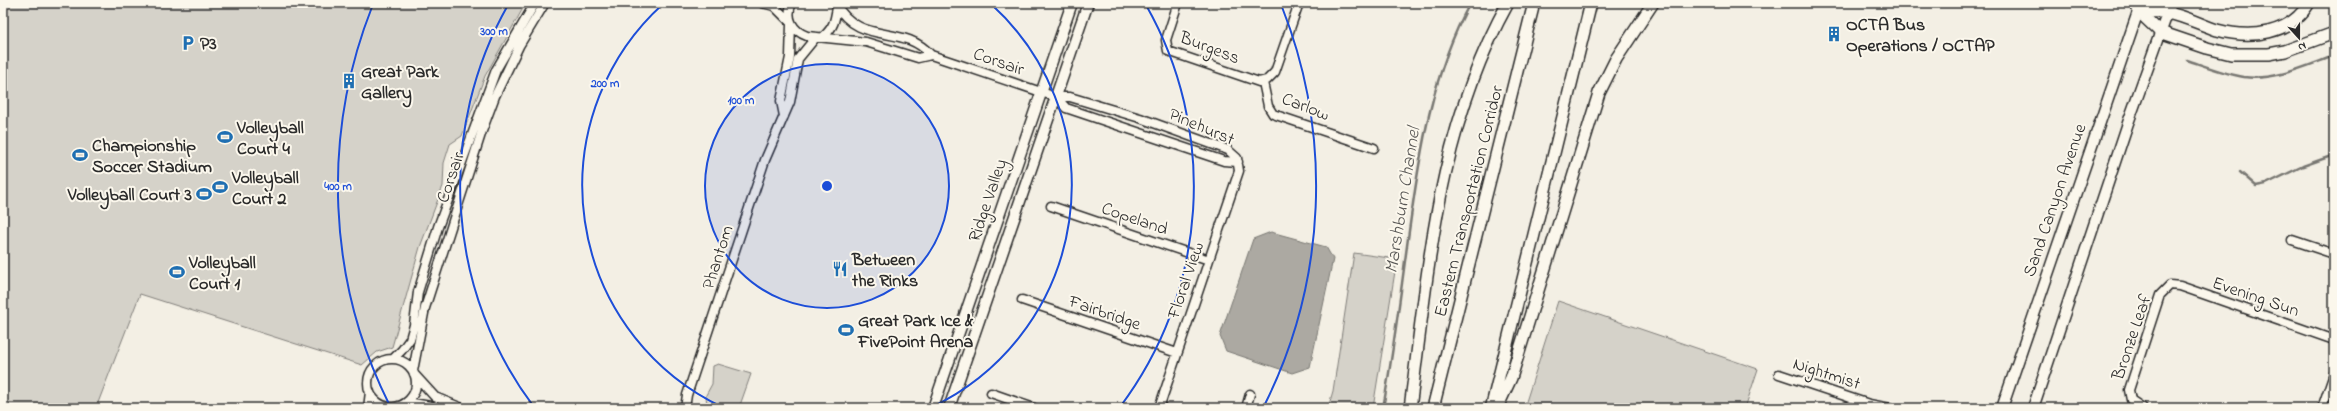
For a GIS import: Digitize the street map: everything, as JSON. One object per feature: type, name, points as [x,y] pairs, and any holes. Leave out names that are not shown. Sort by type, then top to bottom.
[{"type":"highway","points":[[1410,408],[1442,182],[1464,105],[1489,41],[1508,3]]},
{"type":"highway","name":"Eastern Transportation Corridor","points":[[1433,408],[1534,3]]},
{"type":"highway","points":[[1492,408],[1591,3]]},
{"type":"highway","points":[[1497,408],[1510,378],[1599,93],[1616,59],[1654,3]]},
{"type":"highway","points":[[2139,7],[2170,8],[2217,30],[2252,35],[2263,34],[2286,26],[2300,14],[2309,3]]},
{"type":"highway","points":[[2139,7],[2160,32],[2207,48],[2231,54],[2252,55],[2285,51],[2334,33]]},
{"type":"main road","name":"Ridge Valley","points":[[933,408],[1072,3]]},
{"type":"main road","name":"Ridge Valley","points":[[949,408],[1088,3]]},
{"type":"main road","name":"Sand Canyon Avenue","points":[[2002,408],[2139,7]]},
{"type":"main road","points":[[2033,408],[2160,32],[2170,8]]},
{"type":"street","name":"Corsair","points":[[393,359],[410,339],[414,325],[418,292],[438,227],[496,70],[535,3]]},
{"type":"street","name":"Corsair","points":[[414,373],[427,301],[482,131],[495,96],[512,58],[531,23],[545,3]]},
{"type":"street","points":[[762,3],[774,6],[791,23]]},
{"type":"street","name":"Phantom","points":[[784,117],[781,101],[790,57],[791,23],[789,15],[792,3]]},
{"type":"street","name":"Burgess","points":[[1178,3],[1166,40],[1168,51],[1256,82],[1263,82]]},
{"type":"street","name":"Carlow","points":[[1299,3],[1275,72],[1263,82],[1268,106],[1273,114],[1374,148]]},
{"type":"street","name":"Corsair","points":[[836,5],[856,27],[922,44],[931,55],[1056,98]]},
{"type":"street","name":"Phantom","points":[[686,408],[687,395],[764,165],[790,102],[798,59],[820,36],[831,29],[836,20],[836,5]]},
{"type":"street","name":"Corsair","points":[[791,23],[800,33],[866,42],[918,58],[931,55]]},
{"type":"street","name":"Pinehurst","points":[[1070,97],[1140,118],[1228,150],[1237,158],[1238,162],[1224,161],[1066,108],[1056,98],[1070,97]]},
{"type":"street","name":"Floral View","points":[[1158,408],[1239,171],[1238,162]]},
{"type":"street","name":"Copeland","points":[[1051,206],[1209,260]]},
{"type":"street","points":[[2292,240],[2334,254]]},
{"type":"street","name":"Evening Sun","points":[[2168,286],[2180,286],[2334,340]]},
{"type":"street","name":"Bronze Leaf","points":[[2143,408],[2131,400],[2130,387],[2160,295],[2168,286]]},
{"type":"street","name":"Fairbridge","points":[[1022,300],[1177,353]]},
{"type":"street","points":[[368,408],[370,392],[368,378],[374,366],[386,359],[393,359],[406,363],[435,397],[462,408]]},
{"type":"street","points":[[402,405],[414,392],[414,373]]},
{"type":"street","points":[[2322,408],[2334,373]]},
{"type":"street","name":"Nightmist","points":[[1779,374],[1869,404],[1890,408]]},
{"type":"street","points":[[370,392],[379,403],[394,406],[402,405],[462,408]]},
{"type":"street","points":[[991,393],[1034,408]]},
{"type":"street","points":[[1246,408],[1250,394]]},
{"type":"shaded area","points":[[3,3],[526,3],[485,76],[462,136],[450,144],[444,163],[443,186],[420,247],[392,347],[377,352],[362,365],[140,294],[96,408],[3,408]]},
{"type":"shaded area","points":[[1271,232],[1326,247],[1333,259],[1310,367],[1292,373],[1226,351],[1220,336],[1253,239]]},
{"type":"shaded area","points":[[1354,253],[1397,259],[1373,408],[1328,408],[1333,391]]},
{"type":"shaded area","points":[[1558,301],[1758,369],[1745,408],[1524,408]]},
{"type":"shaded area","points":[[718,364],[751,374],[739,408],[707,408],[706,395],[712,384],[713,366]]},
{"type":"waterway","name":"Marshburn Channel","points":[[1383,408],[1394,342],[1413,201],[1429,114],[1446,57],[1470,3]]},
{"type":"waterway","points":[[2187,60],[2230,74],[2255,78],[2290,72],[2334,56]]},
{"type":"waterway","points":[[2240,172],[2256,186],[2266,184],[2303,166],[2334,155]]},
{"type":"place","name":"OCTA Bus Operations / OCTAP","points":[[1834,34]]},
{"type":"place","name":"P3","points":[[188,43]]},
{"type":"place","name":"Great Park Gallery","points":[[349,81]]},
{"type":"place","name":"Volleyball Court 4","points":[[225,137]]},
{"type":"place","name":"Championship Soccer Stadium","points":[[80,155]]},
{"type":"place","name":"Volleyball Court 2","points":[[220,187]]},
{"type":"place","name":"Volleyball Court 3","points":[[204,194]]},
{"type":"place","name":"Between the Rinks","points":[[840,269]]},
{"type":"place","name":"Volleyball Court 1","points":[[177,272]]},
{"type":"place","name":"Great Park Ice & FivePoint Arena","points":[[846,330]]}]
